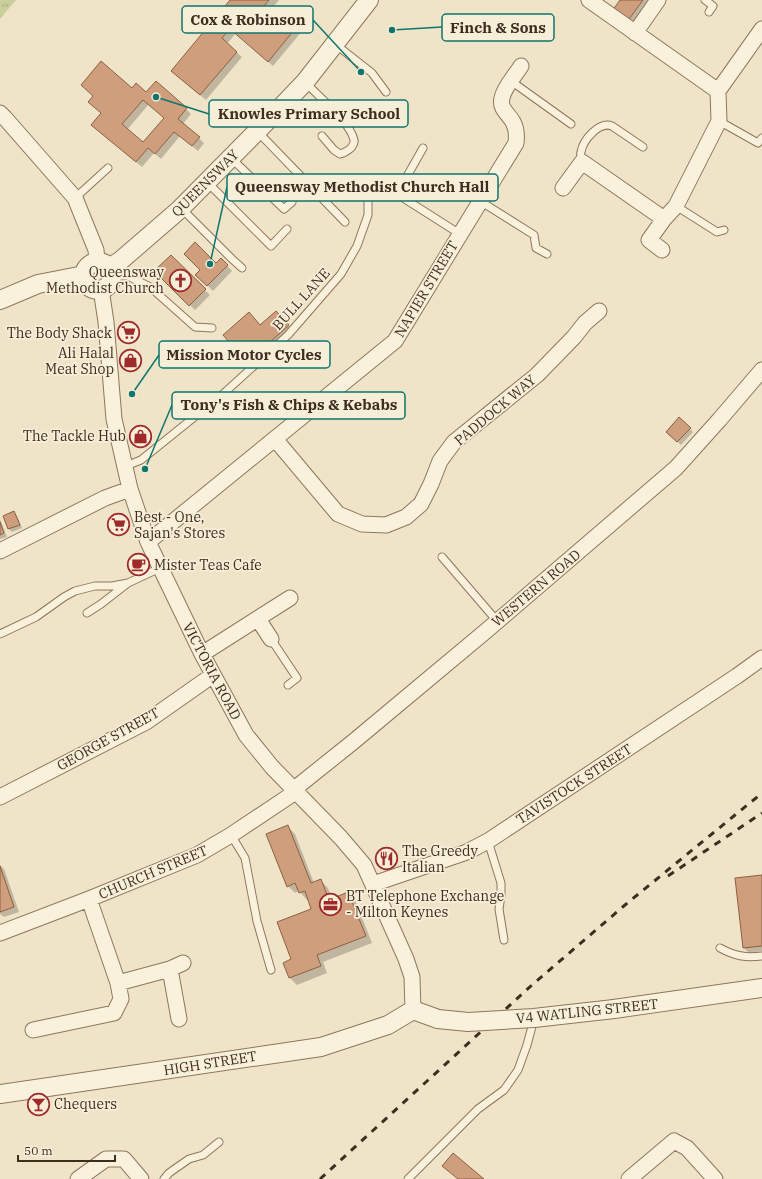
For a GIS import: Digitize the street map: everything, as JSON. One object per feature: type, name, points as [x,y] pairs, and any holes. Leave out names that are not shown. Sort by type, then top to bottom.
[{"type":"street","name":"QUEENSWAY","points":[[0,300],[38,284],[84,274],[89,265],[105,273],[120,261],[181,208],[305,82],[369,0]]},
{"type":"street","points":[[588,0],[718,91]]},
{"type":"street","points":[[635,33],[658,0]]},
{"type":"street","points":[[662,250],[649,240],[664,219],[676,206],[719,121],[718,91],[762,29]]},
{"type":"street","name":"NAPIER STREET","points":[[148,542],[396,340],[516,143],[516,127],[511,118],[503,109],[501,100],[503,92],[521,66]]},
{"type":"street","name":"VICTORIA ROAD","points":[[0,113],[75,198],[105,273],[106,322],[114,419],[126,466],[130,489],[148,542],[202,654],[246,735],[272,768],[341,838],[364,865],[406,959],[412,977],[413,1010]]},
{"type":"street","points":[[563,188],[582,162],[664,219]]},
{"type":"street","name":"PADDOCK WAY","points":[[275,439],[338,514],[362,524],[386,525],[406,517],[421,504],[440,461],[454,442],[537,375],[574,337],[585,323],[599,311]]},
{"type":"street","name":"WESTERN ROAD","points":[[295,791],[298,786],[353,742],[497,621],[676,468],[762,370]]},
{"type":"street","points":[[0,551],[104,498],[130,489]]},
{"type":"street","points":[[202,654],[290,598]]},
{"type":"street","points":[[258,619],[271,639]]},
{"type":"street","name":"TAVISTOCK STREET","points":[[373,884],[467,852],[488,841],[724,685],[762,658]]},
{"type":"street","name":"GEORGE STREET","points":[[0,797],[146,722],[213,675]]},
{"type":"street","name":"CHURCH STREET","points":[[0,933],[89,900],[197,855],[231,835],[295,791]]},
{"type":"street","points":[[32,1030],[114,1013],[121,1000],[118,983],[89,900]]},
{"type":"street","points":[[118,983],[176,966],[179,1019]]},
{"type":"street","name":"V4 WATLING STREET","points":[[413,1010],[438,1019],[468,1022],[534,1018],[614,1009],[762,988]]},
{"type":"street","name":"HIGH STREET","points":[[0,1094],[321,1047],[388,1024],[413,1010]]},
{"type":"street","points":[[629,1179],[674,1141],[687,1148],[715,1179]]},
{"type":"street","points":[[78,1179],[106,1159],[124,1159],[140,1179]]},
{"type":"lane","points":[[705,0],[713,6],[709,12]]},
{"type":"lane","points":[[335,44],[372,73],[386,92]]},
{"type":"lane","points":[[511,81],[571,124]]},
{"type":"lane","points":[[305,82],[343,120],[352,133],[354,144],[345,153],[340,154],[334,150],[322,136]]},
{"type":"lane","points":[[719,121],[758,143],[762,138]]},
{"type":"lane","points":[[582,162],[582,146],[596,129],[604,124],[612,126],[643,146]]},
{"type":"lane","points":[[257,131],[345,222]]},
{"type":"lane","points":[[423,148],[397,194],[460,234]]},
{"type":"lane","points":[[230,158],[284,209],[292,202]]},
{"type":"lane","points":[[75,198],[108,168]]},
{"type":"lane","points":[[207,182],[271,246],[287,229]]},
{"type":"lane","points":[[480,201],[534,235],[536,248],[547,254]]},
{"type":"lane","name":"BULL LANE","points":[[126,466],[141,460],[217,399],[288,335],[341,274],[357,246],[368,215],[368,202]]},
{"type":"lane","points":[[676,206],[717,232],[724,230]]},
{"type":"lane","points":[[181,208],[242,268]]},
{"type":"lane","points":[[105,273],[128,276],[150,287],[195,327],[212,328]]},
{"type":"lane","points":[[442,556],[497,621]]},
{"type":"lane","points":[[87,613],[128,583],[160,568]]},
{"type":"lane","points":[[0,634],[36,617],[75,591],[95,586],[112,586],[128,583]]},
{"type":"lane","points":[[271,639],[297,678],[288,685]]},
{"type":"lane","points":[[231,835],[245,858],[257,921],[271,970]]},
{"type":"lane","points":[[488,841],[500,883],[501,894],[499,909],[504,940]]},
{"type":"lane","points":[[720,948],[732,955],[751,958],[762,956]]},
{"type":"lane","points":[[408,1179],[478,1109],[504,1090],[518,1070],[527,1045],[534,1018]]},
{"type":"lane","points":[[164,1179],[189,1159],[203,1155],[219,1142]]},
{"type":"green space","points":[[0,0],[16,0],[0,19]]},
{"type":"building","points":[[230,0],[269,0],[253,19],[266,30],[282,11],[299,24],[268,62],[230,29],[222,38],[237,52],[200,95],[171,71]]},
{"type":"building","points":[[620,0],[643,0],[627,22],[612,11]]},
{"type":"building","points":[[101,61],[132,88],[136,83],[146,92],[156,81],[187,108],[178,119],[200,137],[192,146],[174,132],[155,154],[148,148],[136,162],[91,125],[101,113],[88,102],[93,96],[81,85]],"holes":[[[143,100],[164,118],[143,142],[122,124]]]},
{"type":"building","points":[[195,242],[216,263],[221,258],[228,265],[207,286],[195,275],[200,270],[184,254]]},
{"type":"building","name":"Queensway Methodist Church","points":[[171,255],[206,289],[189,306],[154,271]]},
{"type":"building","points":[[276,311],[289,325],[247,363],[223,335],[249,312],[260,325]]},
{"type":"building","points":[[679,417],[691,428],[677,442],[666,432]]},
{"type":"building","points":[[14,511],[20,525],[8,529],[3,516]]},
{"type":"building","points":[[0,522],[4,533],[0,535]]},
{"type":"building","name":"BT Telephone Exchange - Milton Keynes","points":[[288,825],[311,883],[321,879],[329,900],[348,892],[366,936],[317,955],[321,966],[289,978],[283,963],[291,959],[277,922],[311,909],[305,891],[299,893],[295,883],[287,887],[266,834]]},
{"type":"building","points":[[0,866],[14,907],[0,912]]},
{"type":"building","points":[[762,875],[762,946],[743,948],[735,878]]},
{"type":"building","points":[[453,1153],[484,1179],[458,1179],[442,1166]]},
{"type":"railway","points":[[320,1179],[532,985],[625,905],[762,793]]},
{"type":"railway","points":[[668,876],[762,813]]},
{"type":"place","name":"Finch & Sons","points":[[392,30]]},
{"type":"place","name":"Cox & Robinson","points":[[361,72]]},
{"type":"place","name":"Knowles Primary School","points":[[156,97]]},
{"type":"place","name":"Queensway Methodist Church Hall","points":[[210,264]]},
{"type":"place","name":"Queensway Methodist Church","points":[[180,280]]},
{"type":"place","name":"The Body Shack","points":[[128,333]]},
{"type":"place","name":"Ali Halal Meat Shop","points":[[130,361]]},
{"type":"place","name":"Mission Motor Cycles","points":[[132,394]]},
{"type":"place","name":"The Tackle Hub","points":[[141,436]]},
{"type":"place","name":"Tony's Fish & Chips & Kebabs","points":[[145,469]]},
{"type":"place","name":"Best - One, Sajan's Stores","points":[[118,525]]},
{"type":"place","name":"Mister Teas Cafe","points":[[138,565]]},
{"type":"place","name":"The Greedy Italian","points":[[386,859]]},
{"type":"place","name":"BT Telephone Exchange - Milton Keynes","points":[[331,904]]},
{"type":"place","name":"Chequers","points":[[39,1104]]}]
